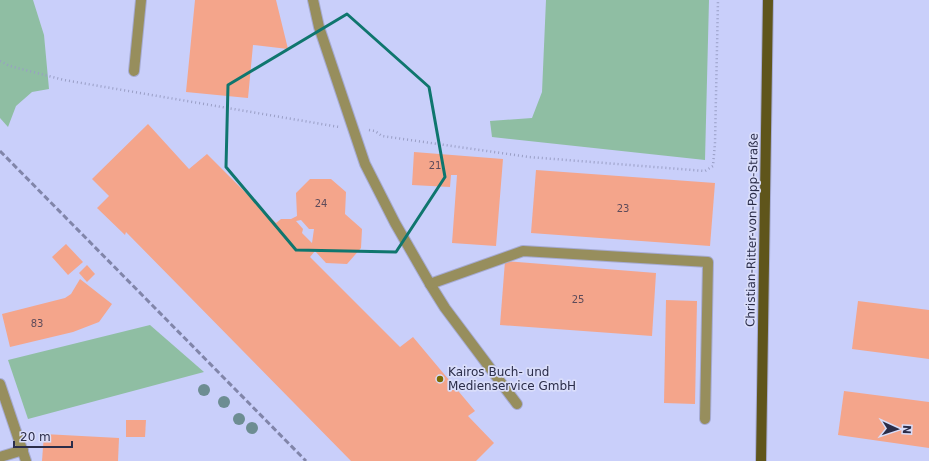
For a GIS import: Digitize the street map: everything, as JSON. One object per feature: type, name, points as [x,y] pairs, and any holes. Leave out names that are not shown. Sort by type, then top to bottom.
[{"type":"main road","name":"Christian-Ritter-von-Popp-Straße","points":[[762,461],[768,0]]},
{"type":"street","points":[[134,71],[141,0]]},
{"type":"street","points":[[313,0],[319,27],[365,164],[395,223],[445,308],[517,404]]},
{"type":"street","points":[[430,284],[523,251],[708,262],[705,419]]},
{"type":"street","points":[[0,384],[26,461]]},
{"type":"street","points":[[0,457],[23,450]]},
{"type":"path","points":[[0,61],[10,66],[64,80],[326,126],[375,131],[382,136],[529,157],[705,171],[713,166],[715,143],[718,0]]},
{"type":"path","points":[[528,163],[529,157]]},
{"type":"highlighted area","points":[[347,14],[429,87],[445,177],[396,252],[296,250],[226,167],[228,85]]},
{"type":"green space","points":[[0,0],[33,0],[44,35],[49,89],[32,92],[16,106],[8,127],[0,118]]},
{"type":"green space","points":[[546,0],[709,0],[705,160],[492,137],[490,121],[532,118],[542,92]]},
{"type":"green space","points":[[150,325],[204,372],[28,419],[8,360]]},
{"type":"building","points":[[195,0],[276,0],[288,49],[253,45],[248,98],[186,92]]},
{"type":"building","points":[[148,124],[189,169],[207,154],[276,223],[281,219],[291,219],[297,216],[296,193],[310,179],[331,179],[346,192],[345,214],[362,229],[361,248],[347,264],[326,263],[315,251],[310,257],[400,347],[413,337],[475,411],[468,416],[494,443],[476,461],[351,461],[126,232],[125,235],[97,208],[109,196],[92,179]],"holes":[[[301,220],[309,229],[314,229],[312,243],[302,233],[303,229],[296,221]]]},
{"type":"building","points":[[414,152],[503,159],[496,246],[452,243],[457,175],[451,175],[450,187],[412,185]]},
{"type":"building","points":[[536,170],[715,183],[710,246],[531,233]]},
{"type":"building","points":[[66,244],[83,262],[68,275],[52,257]]},
{"type":"building","points":[[505,261],[656,273],[652,336],[500,325]]},
{"type":"building","points":[[87,265],[95,274],[87,282],[79,273]]},
{"type":"building","points":[[80,279],[112,304],[99,322],[73,332],[10,347],[2,314],[65,298],[71,294]]},
{"type":"building","points":[[666,300],[697,301],[695,404],[664,403]]},
{"type":"building","points":[[858,301],[929,310],[929,359],[852,349]]},
{"type":"building","points":[[844,391],[929,402],[929,448],[838,435]]},
{"type":"building","points":[[126,420],[146,420],[145,437],[126,437]]},
{"type":"building","points":[[44,434],[119,438],[118,461],[42,461]]},
{"type":"railway","points":[[0,151],[306,461]]},
{"type":"place","name":"Kairos Buch- und Medienservice GmbH","points":[[440,379]]}]
